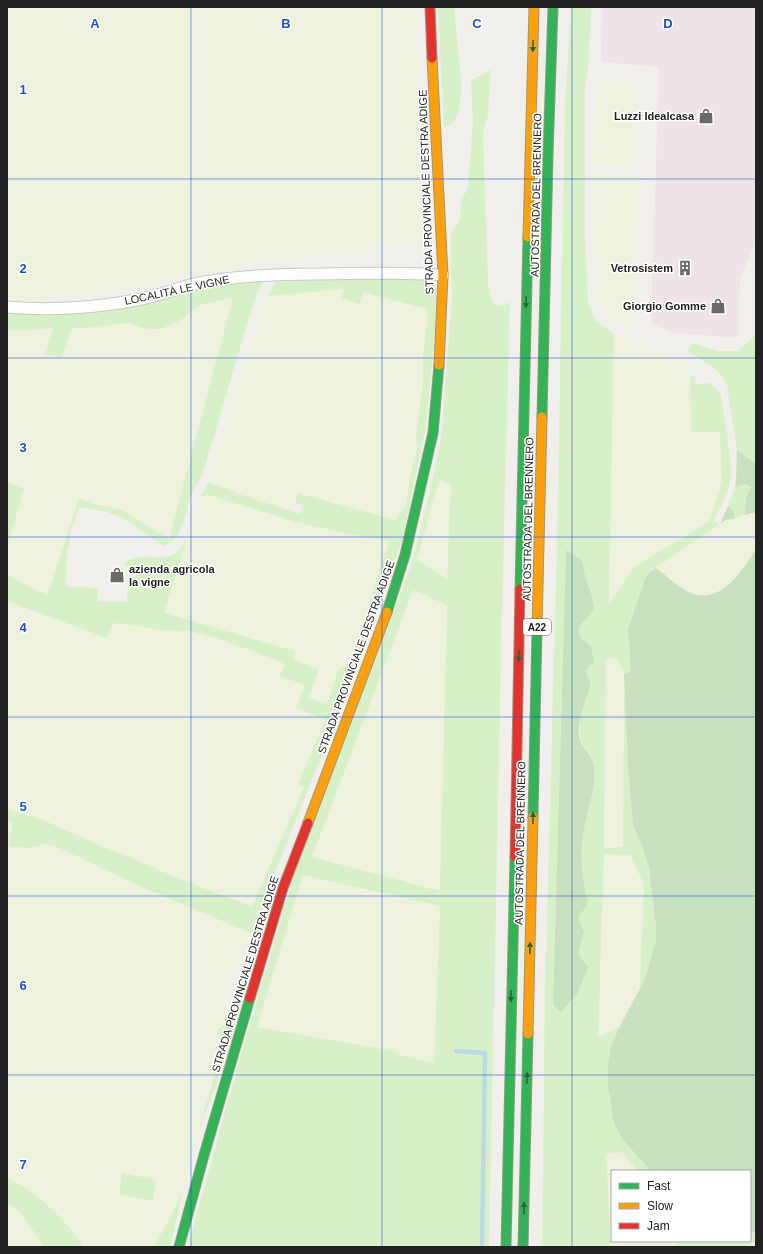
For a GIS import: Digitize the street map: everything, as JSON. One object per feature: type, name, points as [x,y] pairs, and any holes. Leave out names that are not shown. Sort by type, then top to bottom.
[{"type":"main road","name":"STRADA PROVINCIALE DESTRA ADIGE","points":[[179,1247],[204,1154],[270,925],[381,630],[405,555],[433,433],[441,339],[443,276],[430,7]]},
{"type":"main road","name":"AUTOSTRADA DEL BRENNERO","points":[[506,1247],[534,7]]},
{"type":"main road","name":"AUTOSTRADA DEL BRENNERO","points":[[523,1247],[553,7]]},
{"type":"street","name":"LOCALITÀ LE VIGNE","points":[[7,307],[60,309],[95,306],[138,300],[203,282],[250,276],[410,273],[443,276]]},
{"type":"shaded area","points":[[602,7],[756,7],[756,241],[740,278],[738,338],[674,333],[651,324],[659,67],[601,62]]},
{"type":"green space","points":[[7,7],[417,7],[421,88],[422,241],[247,265],[110,293],[28,300],[7,297]]},
{"type":"green space","points":[[438,7],[454,7],[462,88],[459,110],[454,123],[444,127]]},
{"type":"green space","points":[[571,7],[591,7],[589,60],[585,87],[585,234],[588,302],[595,320],[614,334],[609,604],[634,567],[710,521],[722,481],[720,432],[691,432],[690,376],[695,376],[696,384],[710,383],[721,394],[731,464],[731,479],[727,493],[713,521],[720,524],[651,571],[645,579],[628,629],[631,672],[624,674],[628,768],[633,825],[642,845],[649,868],[656,924],[656,940],[646,979],[640,989],[644,884],[630,855],[604,854],[598,1038],[620,1026],[611,1046],[608,1064],[608,1088],[610,1103],[623,1140],[650,1170],[637,1170],[622,1152],[606,1154],[611,1247],[542,1247],[545,994],[557,543],[565,105]],"holes":[[[566,550],[582,560],[586,580],[591,593],[584,622],[578,628],[581,638],[591,646],[585,670],[591,685],[585,700],[580,722],[580,740],[592,760],[580,860],[583,884],[588,904],[578,918],[584,932],[561,1011],[553,1005]],[[618,658],[624,674],[623,847],[604,848],[606,659]]]},
{"type":"green space","points":[[491,70],[488,115],[483,134],[488,283],[491,297],[496,306],[504,305],[510,302],[489,1247],[188,1247],[245,1040],[296,870],[413,560],[437,461],[442,429],[452,297],[450,234],[460,220],[461,202],[468,187],[473,122],[471,80]],"holes":[[[439,480],[451,484],[447,579],[417,560]],[[413,590],[447,605],[440,891],[312,857]],[[303,875],[440,906],[434,1063],[399,1055],[399,1052],[257,1027]]]},
{"type":"green space","points":[[606,79],[631,85],[637,94],[635,168],[592,165],[597,85]]},
{"type":"green space","points":[[592,174],[639,175],[634,328],[611,319],[601,307],[596,294]]},
{"type":"green space","points":[[410,277],[422,279],[432,284],[436,288],[435,336],[425,431],[403,538],[340,709],[251,933],[146,889],[53,845],[46,844],[29,848],[8,846],[13,823],[7,822],[7,809],[43,820],[101,846],[252,907],[304,787],[298,785],[325,720],[296,707],[305,685],[279,676],[285,664],[258,653],[216,638],[190,631],[158,630],[135,625],[114,623],[107,638],[7,601],[7,574],[33,589],[48,594],[79,498],[93,504],[122,510],[169,539],[233,298],[203,304],[194,309],[184,318],[160,329],[147,329],[128,323],[71,329],[62,358],[46,354],[53,328],[21,331],[7,330],[7,312],[138,303],[208,287],[238,282],[261,280],[263,282],[256,296],[202,476],[191,495],[179,532],[170,543],[163,546],[124,518],[107,512],[80,507],[70,532],[70,548],[67,548],[66,586],[98,588],[98,601],[127,602],[128,584],[135,584],[136,566],[125,566],[124,563],[131,559],[138,558],[168,557],[180,549],[188,535],[164,613],[295,651],[294,660],[319,669],[309,698],[327,704],[338,669],[350,664],[389,541],[296,522],[208,495],[200,497],[209,482],[242,495],[300,514],[303,505],[295,503],[298,493],[395,520],[406,504],[410,477],[417,448],[416,436],[423,383],[423,354],[427,323],[427,309],[363,292],[360,304],[342,299],[344,289],[267,296],[276,282],[346,279],[371,280]]},
{"type":"green space","points":[[345,289],[342,299],[350,302],[360,304],[362,292],[427,309],[427,323],[423,354],[423,383],[416,436],[417,448],[410,477],[406,504],[395,520],[299,493],[293,512],[209,482],[262,305],[267,296]]},
{"type":"green space","points":[[233,298],[169,539],[122,510],[93,504],[79,498],[48,594],[33,589],[7,574],[7,547],[24,488],[7,482],[7,330],[71,329],[128,323],[147,329],[183,318],[203,304]]},
{"type":"green space","points":[[614,334],[689,364],[691,431],[720,432],[722,481],[710,521],[634,567],[609,605]]},
{"type":"green space","points":[[756,334],[756,464],[737,450],[727,385],[721,375],[714,368],[688,352],[692,343],[718,351],[738,351]]},
{"type":"green space","points":[[737,450],[756,464],[756,512],[745,515],[746,501],[751,488],[746,484],[735,488]]},
{"type":"green space","points":[[439,480],[451,484],[448,579],[417,560]]},
{"type":"green space","points":[[7,482],[24,488],[7,547]]},
{"type":"green space","points":[[746,484],[751,489],[746,501],[745,515],[735,518],[733,510],[728,506],[735,488]]},
{"type":"green space","points":[[207,495],[296,522],[389,541],[350,664],[338,669],[328,704],[309,698],[319,669],[163,613],[200,497]]},
{"type":"green space","points":[[728,506],[733,510],[735,518],[726,520],[720,524]]},
{"type":"green space","points":[[756,512],[756,549],[745,566],[723,590],[708,596],[691,593],[677,585],[656,568],[726,520]]},
{"type":"green space","points":[[756,549],[756,1232],[751,1232],[751,1170],[650,1170],[623,1140],[614,1123],[608,1088],[608,1064],[611,1046],[645,979],[656,940],[656,924],[649,868],[642,845],[633,825],[628,768],[624,674],[631,672],[628,629],[645,579],[651,571],[656,568],[686,591],[702,595],[712,594],[730,584]]},
{"type":"green space","points":[[566,550],[582,560],[594,609],[578,629],[581,638],[591,646],[594,662],[585,670],[591,685],[580,721],[579,736],[581,744],[593,762],[594,783],[582,842],[582,872],[588,904],[578,918],[584,932],[578,954],[588,967],[577,994],[561,1012],[553,1005]]},
{"type":"green space","points":[[413,589],[447,605],[440,891],[312,857]]},
{"type":"green space","points":[[7,601],[106,638],[114,623],[135,625],[158,630],[190,631],[216,638],[285,664],[305,685],[296,707],[325,720],[298,784],[304,787],[252,907],[101,846],[43,820],[7,809]]},
{"type":"green space","points":[[606,658],[619,658],[624,674],[623,847],[604,848]]},
{"type":"green space","points":[[7,822],[13,823],[8,846],[29,848],[46,844],[53,845],[146,889],[251,933],[227,993],[224,1025],[220,1027],[224,1037],[220,1056],[184,1185],[176,1206],[154,1247],[83,1247],[7,1177]]},
{"type":"green space","points":[[604,854],[630,855],[644,884],[640,989],[620,1026],[598,1039]]},
{"type":"green space","points":[[303,874],[440,906],[434,1063],[398,1055],[399,1052],[257,1027]]},
{"type":"green space","points":[[224,1025],[230,1029],[231,1033],[217,1083],[198,1132],[224,1037],[218,1036],[217,1033],[218,1029]]},
{"type":"green space","points":[[622,1152],[637,1170],[611,1170],[611,1242],[676,1242],[678,1247],[611,1247],[606,1154]]},
{"type":"green space","points":[[122,1173],[156,1180],[153,1201],[119,1194]]},
{"type":"green space","points":[[7,1177],[29,1190],[44,1202],[72,1231],[83,1247],[44,1247],[32,1228],[18,1211],[7,1203]]},
{"type":"green space","points":[[184,1185],[170,1247],[154,1247],[176,1206]]},
{"type":"green space","points":[[7,1203],[21,1213],[44,1247],[7,1247]]},
{"type":"green space","points":[[751,1232],[756,1232],[756,1242],[744,1247],[678,1247],[676,1242],[751,1242]]},
{"type":"waterway","points":[[456,1051],[485,1053],[482,1247]]},
{"type":"traffic: fast","points":[[542,417],[553,7]]},
{"type":"traffic: fast","points":[[520,589],[528,237]]},
{"type":"traffic: fast","points":[[387,612],[405,555],[433,433],[439,365]]},
{"type":"traffic: fast","points":[[533,817],[537,629]]},
{"type":"traffic: fast","points":[[506,1247],[515,857]]},
{"type":"traffic: fast","points":[[179,1247],[250,998]]},
{"type":"traffic: fast","points":[[523,1247],[528,1034]]},
{"type":"traffic: slow","points":[[528,237],[534,7]]},
{"type":"traffic: slow","points":[[432,58],[443,275],[439,365]]},
{"type":"traffic: slow","points":[[537,629],[542,417]]},
{"type":"traffic: slow","points":[[308,823],[387,612]]},
{"type":"traffic: slow","points":[[528,1034],[533,817]]},
{"type":"traffic: jam","points":[[430,7],[432,58]]},
{"type":"traffic: jam","points":[[515,857],[520,589]]},
{"type":"traffic: jam","points":[[250,998],[283,888],[308,823]]},
{"type":"place","name":"Luzzi Idealcasa","points":[[706,116]]},
{"type":"place","name":"Vetrosistem","points":[[685,268]]},
{"type":"place","name":"Giorgio Gomme","points":[[718,306]]},
{"type":"place","name":"azienda agricola la vigne","points":[[117,575]]}]
